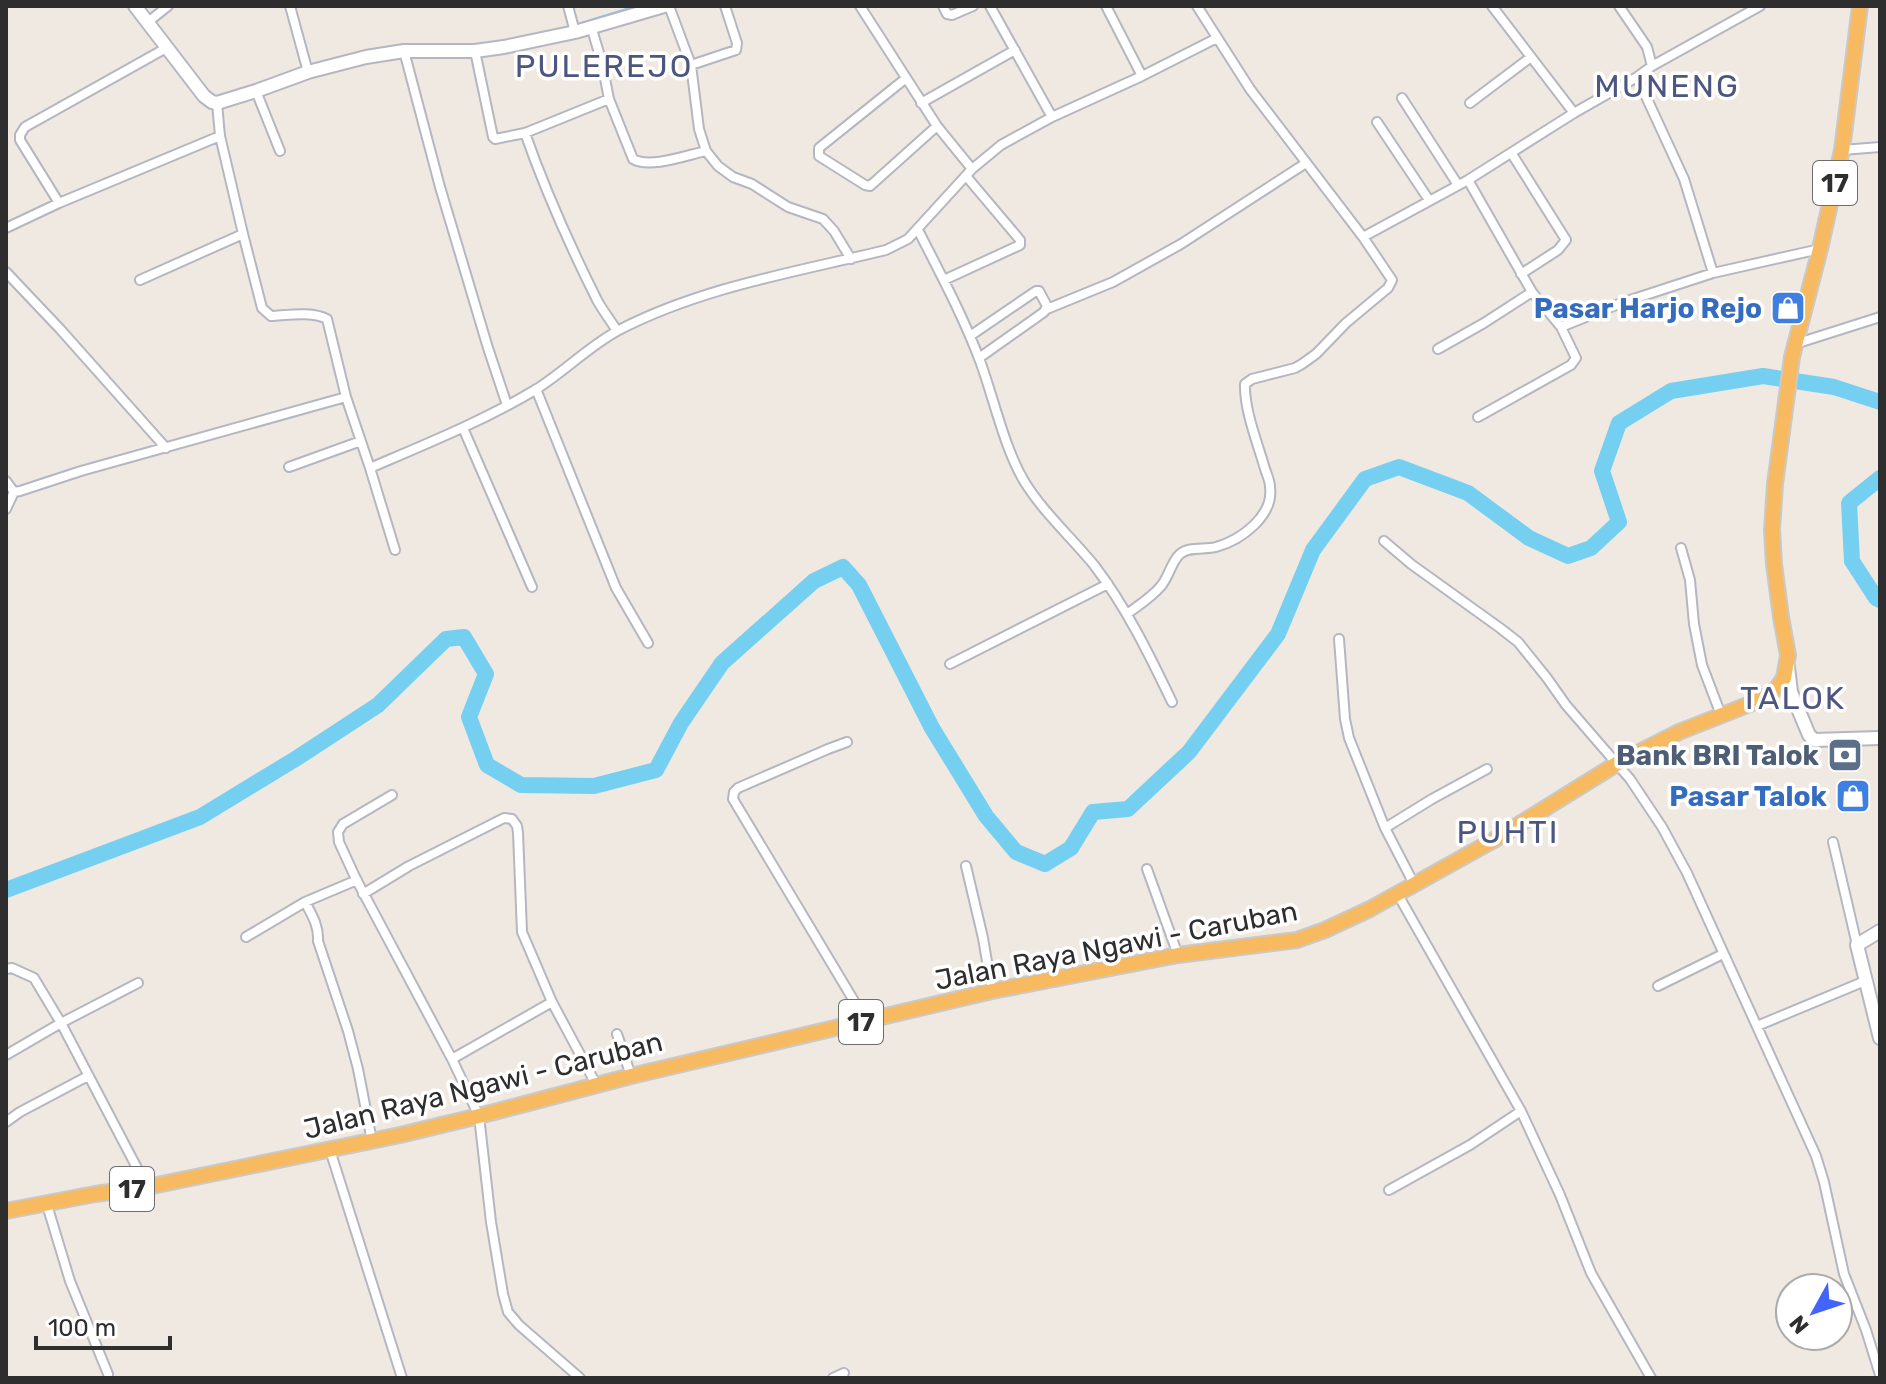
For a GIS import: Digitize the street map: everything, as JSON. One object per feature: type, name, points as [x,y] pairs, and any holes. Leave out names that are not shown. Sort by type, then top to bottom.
[{"type":"highway","name":"17","points":[[1787,663],[1772,530],[1775,484],[1794,351],[1842,150],[1860,6]]},
{"type":"highway","points":[[1770,693],[1784,678],[1787,663]]},
{"type":"highway","name":"Jalan Raya Ngawi - Caruban","points":[[6,1211],[147,1187],[372,1141],[992,991],[1178,955],[1297,940],[1341,923],[1494,840],[1618,763],[1679,732],[1770,693]]},
{"type":"main road","points":[[135,6],[204,96],[217,103],[308,72],[366,57],[404,51],[475,51],[575,32],[666,6]]},
{"type":"main road","points":[[1787,663],[1793,698],[1814,740],[1880,738]]},
{"type":"main road","points":[[1770,693],[1793,698]]},
{"type":"main road","points":[[1880,931],[1857,945],[1880,1038]]},
{"type":"street","points":[[148,22],[168,6]]},
{"type":"street","points":[[290,6],[308,72]]},
{"type":"street","points":[[568,6],[575,32]]},
{"type":"street","points":[[666,6],[691,65],[699,129],[706,151],[718,166],[733,177],[752,184],[788,207],[823,219],[851,259]]},
{"type":"street","points":[[691,65],[736,50],[737,43],[725,6]]},
{"type":"street","points":[[860,6],[921,103],[1020,240],[1020,245],[944,280]]},
{"type":"street","points":[[943,6],[947,14],[952,15],[973,6]]},
{"type":"street","points":[[990,6],[1052,117]]},
{"type":"street","points":[[1106,6],[1142,76]]},
{"type":"street","points":[[1127,614],[1161,586],[1178,556],[1185,551],[1229,542],[1245,532],[1269,505],[1271,488],[1245,384],[1252,379],[1302,364],[1392,284],[1391,275],[1250,89],[1197,6]]},
{"type":"street","points":[[1492,6],[1574,113]]},
{"type":"street","points":[[1619,6],[1647,47],[1652,66]]},
{"type":"street","points":[[1363,237],[1468,180],[1652,66],[1760,6]]},
{"type":"street","points":[[591,26],[609,99],[633,159],[653,163],[706,151]]},
{"type":"street","points":[[370,468],[463,428],[507,405],[536,389],[617,331],[677,305],[723,289],[899,245],[918,230],[969,172],[1001,145],[1052,117],[1217,38]]},
{"type":"street","points":[[59,203],[20,140],[21,132],[168,47]]},
{"type":"street","points":[[921,103],[1015,50]]},
{"type":"street","points":[[404,51],[440,187],[507,405]]},
{"type":"street","points":[[475,51],[495,139],[525,133],[609,99]]},
{"type":"street","points":[[1470,103],[1531,57]]},
{"type":"street","points":[[1637,77],[1684,179],[1713,273]]},
{"type":"street","points":[[905,79],[819,148],[819,156],[870,186],[937,126]]},
{"type":"street","points":[[256,91],[280,151]]},
{"type":"street","points":[[1402,98],[1458,185]]},
{"type":"street","points":[[217,103],[220,136],[262,308],[271,316],[308,315],[327,319],[346,397],[395,550]]},
{"type":"street","points":[[1377,122],[1429,200]]},
{"type":"street","points":[[525,133],[597,299],[617,331]]},
{"type":"street","points":[[6,228],[220,136]]},
{"type":"street","points":[[1842,150],[1880,147]]},
{"type":"street","points":[[1512,154],[1566,240],[1558,250],[1521,274]]},
{"type":"street","points":[[979,358],[1047,309],[1113,282],[1181,244],[1306,163]]},
{"type":"street","points":[[1468,180],[1521,274],[1561,327],[1576,358],[1571,365],[1478,417]]},
{"type":"street","points":[[918,230],[970,336],[1023,478],[1108,584],[1172,702]]},
{"type":"street","points":[[140,280],[243,234]]},
{"type":"street","points":[[1561,327],[1621,303],[1713,273],[1820,249]]},
{"type":"street","points":[[6,272],[166,448]]},
{"type":"street","points":[[970,336],[1036,291],[1039,291],[1047,309]]},
{"type":"street","points":[[1438,349],[1532,292]]},
{"type":"street","points":[[1794,351],[1880,317]]},
{"type":"street","points":[[536,389],[616,588],[648,643]]},
{"type":"street","points":[[6,509],[14,492],[346,397]]},
{"type":"street","points":[[463,428],[532,587]]},
{"type":"street","points":[[289,467],[361,441]]},
{"type":"street","points":[[6,481],[14,492]]},
{"type":"street","points":[[1384,541],[1518,642],[1566,705],[1618,763],[1662,827],[1675,849],[1816,1156],[1844,1274],[1880,1375]]},
{"type":"street","points":[[1681,548],[1690,580],[1702,665],[1721,715]]},
{"type":"street","points":[[950,664],[1108,584]]},
{"type":"street","points":[[1339,639],[1349,738],[1385,828],[1414,884]]},
{"type":"street","points":[[847,742],[738,788],[733,799],[866,1021]]},
{"type":"street","points":[[1385,828],[1487,769]]},
{"type":"street","points":[[392,795],[343,824],[338,832],[339,842],[479,1116],[491,1222],[508,1312],[580,1378]]},
{"type":"street","points":[[363,894],[409,866],[504,818],[512,819],[517,826],[522,932],[552,1002],[597,1086]]},
{"type":"street","points":[[1833,842],[1857,945]]},
{"type":"street","points":[[966,866],[992,991]]},
{"type":"street","points":[[1147,869],[1178,955]]},
{"type":"street","points":[[246,937],[305,902],[357,880]]},
{"type":"street","points":[[1397,893],[1521,1111],[1560,1195],[1591,1273],[1651,1378]]},
{"type":"street","points":[[305,902],[317,923],[318,941],[348,1031],[372,1141]]},
{"type":"street","points":[[1658,986],[1723,954]]},
{"type":"street","points":[[6,969],[12,968],[34,978],[147,1187]]},
{"type":"street","points":[[1757,1026],[1865,981]]},
{"type":"street","points":[[6,1055],[138,983]]},
{"type":"street","points":[[452,1059],[552,1002]]},
{"type":"street","points":[[617,1034],[631,1076]]},
{"type":"street","points":[[6,1122],[88,1076]]},
{"type":"street","points":[[1389,1190],[1470,1145],[1521,1111]]},
{"type":"street","points":[[330,1150],[402,1378]]},
{"type":"street","points":[[47,1205],[70,1281],[108,1374]]},
{"type":"street","points":[[833,1378],[844,1373]]},
{"type":"waterway","points":[[583,23],[638,6]]},
{"type":"waterway","points":[[6,890],[200,817],[378,705],[446,639],[464,637],[486,674],[469,717],[487,765],[521,785],[594,786],[656,770],[681,723],[722,663],[814,581],[843,567],[859,585],[932,728],[986,816],[1016,852],[1045,864],[1071,848],[1093,812],[1128,809],[1189,752],[1278,634],[1313,550],[1365,479],[1399,467],[1468,493],[1529,538],[1568,556],[1591,548],[1619,522],[1602,471],[1619,423],[1671,391],[1763,376],[1834,387],[1880,402]]},
{"type":"waterway","points":[[1880,478],[1849,503],[1852,561],[1880,600]]},
{"type":"place","name":"Pasar Harjo Rejo","points":[[1788,308]]},
{"type":"place","name":"Bank BRI Talok","points":[[1845,755]]},
{"type":"place","name":"Pasar Talok","points":[[1853,796]]},
{"type":"district","name":"PULEREJO","points":[[604,66]]},
{"type":"district","name":"MUNENG","points":[[1667,86]]},
{"type":"district","name":"TALOK","points":[[1793,698]]},
{"type":"district","name":"PUHTI","points":[[1508,832]]}]
